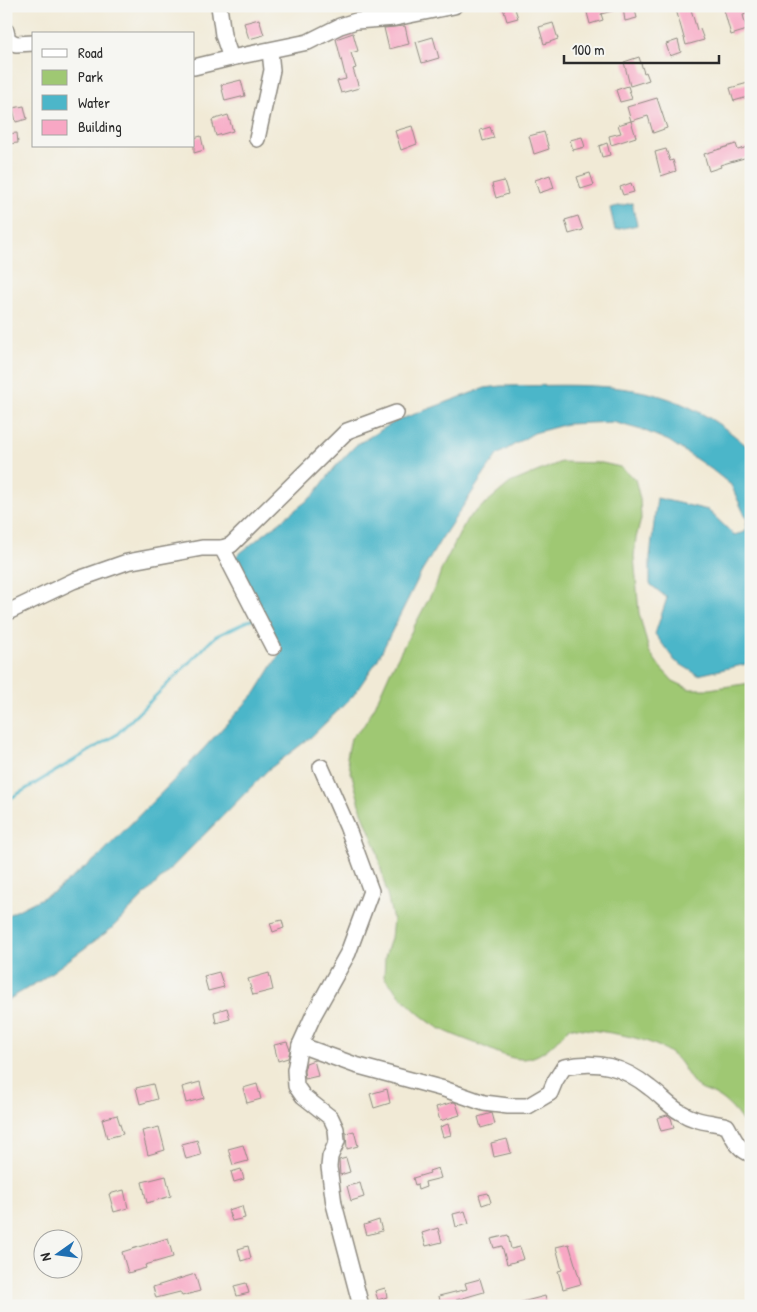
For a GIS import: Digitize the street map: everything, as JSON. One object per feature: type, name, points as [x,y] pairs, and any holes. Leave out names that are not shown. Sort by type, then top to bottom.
[{"type":"street","points":[[219,6],[223,35],[231,58]]},
{"type":"street","points":[[195,67],[308,42],[340,26],[356,21],[395,18],[454,6]]},
{"type":"street","points":[[7,37],[16,44],[32,43]]},
{"type":"street","points":[[258,139],[272,70],[270,51]]},
{"type":"street","points":[[6,613],[73,581],[126,562],[202,548],[231,546],[347,431],[396,413]]},
{"type":"street","points":[[222,548],[273,647]]},
{"type":"street","points":[[321,767],[347,826],[371,891],[348,953],[314,1014],[300,1045],[295,1070],[296,1086],[303,1096],[331,1118],[336,1129],[337,1141],[330,1156],[330,1176],[334,1204],[361,1306]]},
{"type":"street","points":[[300,1045],[355,1065],[444,1089],[484,1103],[508,1106],[528,1106],[550,1094],[555,1081],[564,1067],[604,1065],[618,1068],[636,1078],[678,1111],[691,1118],[704,1123],[717,1123],[727,1126],[737,1146],[751,1154]]},
{"type":"green space","points":[[561,462],[602,463],[620,467],[635,479],[640,499],[641,519],[634,556],[639,613],[649,651],[660,667],[673,681],[690,689],[709,689],[751,683],[751,1134],[736,1112],[721,1099],[695,1084],[675,1057],[653,1044],[611,1033],[570,1027],[555,1043],[537,1055],[523,1059],[509,1057],[440,1029],[413,1009],[384,977],[385,957],[391,938],[393,920],[376,847],[362,812],[347,757],[351,738],[364,725],[374,708],[390,672],[436,585],[442,568],[467,519],[510,483]]},
{"type":"water","points":[[632,203],[637,225],[615,230],[610,208]]},
{"type":"water","points":[[501,386],[594,386],[649,393],[677,402],[704,415],[716,422],[751,450],[751,622],[746,625],[751,628],[751,663],[698,675],[675,661],[655,634],[667,598],[650,584],[650,557],[657,498],[708,510],[734,535],[745,532],[747,520],[731,485],[669,441],[645,431],[613,422],[567,424],[534,433],[497,455],[440,541],[420,575],[377,661],[353,696],[311,737],[268,770],[111,929],[41,980],[6,1001],[6,916],[54,892],[98,857],[179,775],[256,692],[282,650],[235,557],[313,496],[335,467],[356,445],[396,421],[485,388]]},
{"type":"building","points":[[514,6],[518,18],[507,21],[503,8]]},
{"type":"building","points":[[596,6],[618,6],[619,9],[601,14],[603,20],[590,24],[586,9]]},
{"type":"building","points":[[634,6],[637,18],[625,21],[623,8]]},
{"type":"building","points":[[675,6],[690,6],[697,30],[700,29],[704,40],[686,45]]},
{"type":"building","points":[[723,6],[745,6],[747,14],[743,15],[747,30],[731,35]]},
{"type":"building","points":[[259,19],[264,35],[249,39],[244,23]]},
{"type":"building","points":[[553,23],[558,39],[544,44],[539,27]]},
{"type":"building","points":[[405,26],[409,44],[389,49],[384,28]]},
{"type":"building","points":[[353,33],[358,51],[351,53],[356,68],[353,69],[359,88],[341,93],[337,81],[346,79],[336,39]]},
{"type":"building","points":[[433,37],[439,58],[422,63],[416,42]]},
{"type":"building","points":[[678,40],[681,52],[670,56],[666,44]]},
{"type":"building","points":[[639,57],[644,73],[646,72],[649,80],[630,86],[624,62]]},
{"type":"building","points":[[241,80],[245,96],[225,101],[221,85]]},
{"type":"building","points":[[748,83],[751,96],[734,101],[730,88]]},
{"type":"building","points":[[628,86],[632,99],[620,102],[616,90]]},
{"type":"building","points":[[657,98],[667,128],[653,133],[648,116],[631,121],[627,107]]},
{"type":"building","points":[[24,106],[27,119],[16,122],[13,108]]},
{"type":"building","points":[[228,115],[233,131],[216,136],[212,120]]},
{"type":"building","points":[[631,121],[636,137],[611,145],[609,136],[621,133],[618,125]]},
{"type":"building","points":[[412,126],[417,144],[401,150],[395,131]]},
{"type":"building","points":[[490,127],[494,138],[483,141],[480,130]]},
{"type":"building","points":[[544,132],[549,149],[534,154],[529,136]]},
{"type":"building","points":[[17,133],[18,143],[6,144],[6,134]]},
{"type":"building","points":[[201,136],[204,150],[194,153],[195,148],[195,138]]},
{"type":"building","points":[[582,137],[585,147],[573,150],[570,140]]},
{"type":"building","points":[[607,143],[610,155],[602,157],[599,146]]},
{"type":"building","points":[[736,144],[738,150],[751,146],[751,156],[720,165],[721,167],[709,171],[704,154]]},
{"type":"building","points":[[666,149],[670,161],[673,160],[676,171],[661,176],[655,152]]},
{"type":"building","points":[[590,173],[594,185],[581,189],[577,177]]},
{"type":"building","points":[[550,175],[554,188],[539,193],[535,180]]},
{"type":"building","points":[[504,181],[508,194],[496,198],[492,184]]},
{"type":"building","points":[[631,183],[634,192],[623,195],[620,187]]},
{"type":"building","points":[[578,216],[583,230],[569,234],[565,220]]},
{"type":"building","points":[[282,920],[284,928],[273,932],[270,923]]},
{"type":"building","points":[[219,972],[224,987],[208,991],[204,976]]},
{"type":"building","points":[[269,973],[273,990],[253,995],[248,979]]},
{"type":"building","points":[[227,1008],[230,1019],[216,1023],[214,1012]]},
{"type":"building","points":[[287,1042],[290,1050],[288,1058],[278,1061],[274,1045]]},
{"type":"building","points":[[314,1060],[318,1076],[305,1079],[306,1063]]},
{"type":"building","points":[[200,1082],[204,1098],[186,1103],[182,1087]]},
{"type":"building","points":[[153,1084],[157,1099],[140,1104],[136,1088]]},
{"type":"building","points":[[257,1084],[261,1099],[247,1103],[243,1088]]},
{"type":"building","points":[[387,1089],[390,1103],[374,1108],[370,1094]]},
{"type":"building","points":[[454,1102],[460,1115],[440,1121],[436,1107]]},
{"type":"building","points":[[492,1113],[495,1124],[481,1128],[478,1117]]},
{"type":"building","points":[[117,1115],[123,1134],[107,1138],[102,1119]]},
{"type":"building","points":[[667,1115],[671,1118],[674,1128],[661,1131],[657,1118]]},
{"type":"building","points":[[448,1124],[451,1135],[443,1137],[440,1127]]},
{"type":"building","points":[[159,1127],[165,1150],[148,1155],[142,1131]]},
{"type":"building","points":[[354,1131],[358,1146],[347,1149],[346,1133]]},
{"type":"building","points":[[507,1139],[511,1153],[494,1157],[491,1143]]},
{"type":"building","points":[[197,1140],[201,1155],[186,1159],[182,1144]]},
{"type":"building","points":[[243,1145],[248,1161],[233,1165],[228,1149]]},
{"type":"building","points":[[346,1158],[350,1172],[340,1175],[339,1160]]},
{"type":"building","points":[[438,1168],[441,1178],[425,1182],[426,1187],[418,1190],[413,1178],[430,1173],[429,1171]]},
{"type":"building","points":[[241,1169],[244,1179],[234,1182],[231,1172]]},
{"type":"building","points":[[166,1176],[171,1196],[147,1203],[142,1182]]},
{"type":"building","points":[[360,1183],[364,1197],[351,1201],[347,1186]]},
{"type":"building","points":[[124,1190],[128,1208],[114,1212],[109,1194]]},
{"type":"building","points":[[488,1193],[491,1202],[482,1205],[479,1195]]},
{"type":"building","points":[[242,1206],[245,1218],[232,1221],[228,1210]]},
{"type":"building","points":[[465,1211],[469,1224],[456,1227],[453,1214]]},
{"type":"building","points":[[379,1220],[382,1231],[367,1235],[364,1225]]},
{"type":"building","points":[[438,1228],[442,1242],[426,1246],[422,1233]]},
{"type":"building","points":[[508,1235],[511,1249],[520,1247],[524,1259],[507,1264],[502,1246],[494,1248],[491,1239]]},
{"type":"building","points":[[168,1238],[173,1257],[145,1265],[146,1268],[128,1273],[122,1252]]},
{"type":"building","points":[[569,1244],[581,1284],[563,1289],[558,1271],[562,1270],[556,1247]]},
{"type":"building","points":[[248,1246],[251,1258],[241,1261],[238,1249]]},
{"type":"building","points":[[195,1274],[200,1291],[182,1296],[180,1292],[156,1298],[153,1287]]},
{"type":"building","points":[[480,1279],[484,1292],[456,1300],[458,1306],[441,1306],[439,1296],[467,1289],[465,1283]]},
{"type":"building","points":[[246,1283],[249,1293],[237,1296],[234,1286]]},
{"type":"building","points":[[385,1288],[387,1297],[378,1300],[375,1291]]},
{"type":"building","points":[[545,1296],[548,1306],[518,1306],[518,1303]]},
{"type":"waterway","points":[[6,801],[116,735],[216,636],[253,619]]}]
